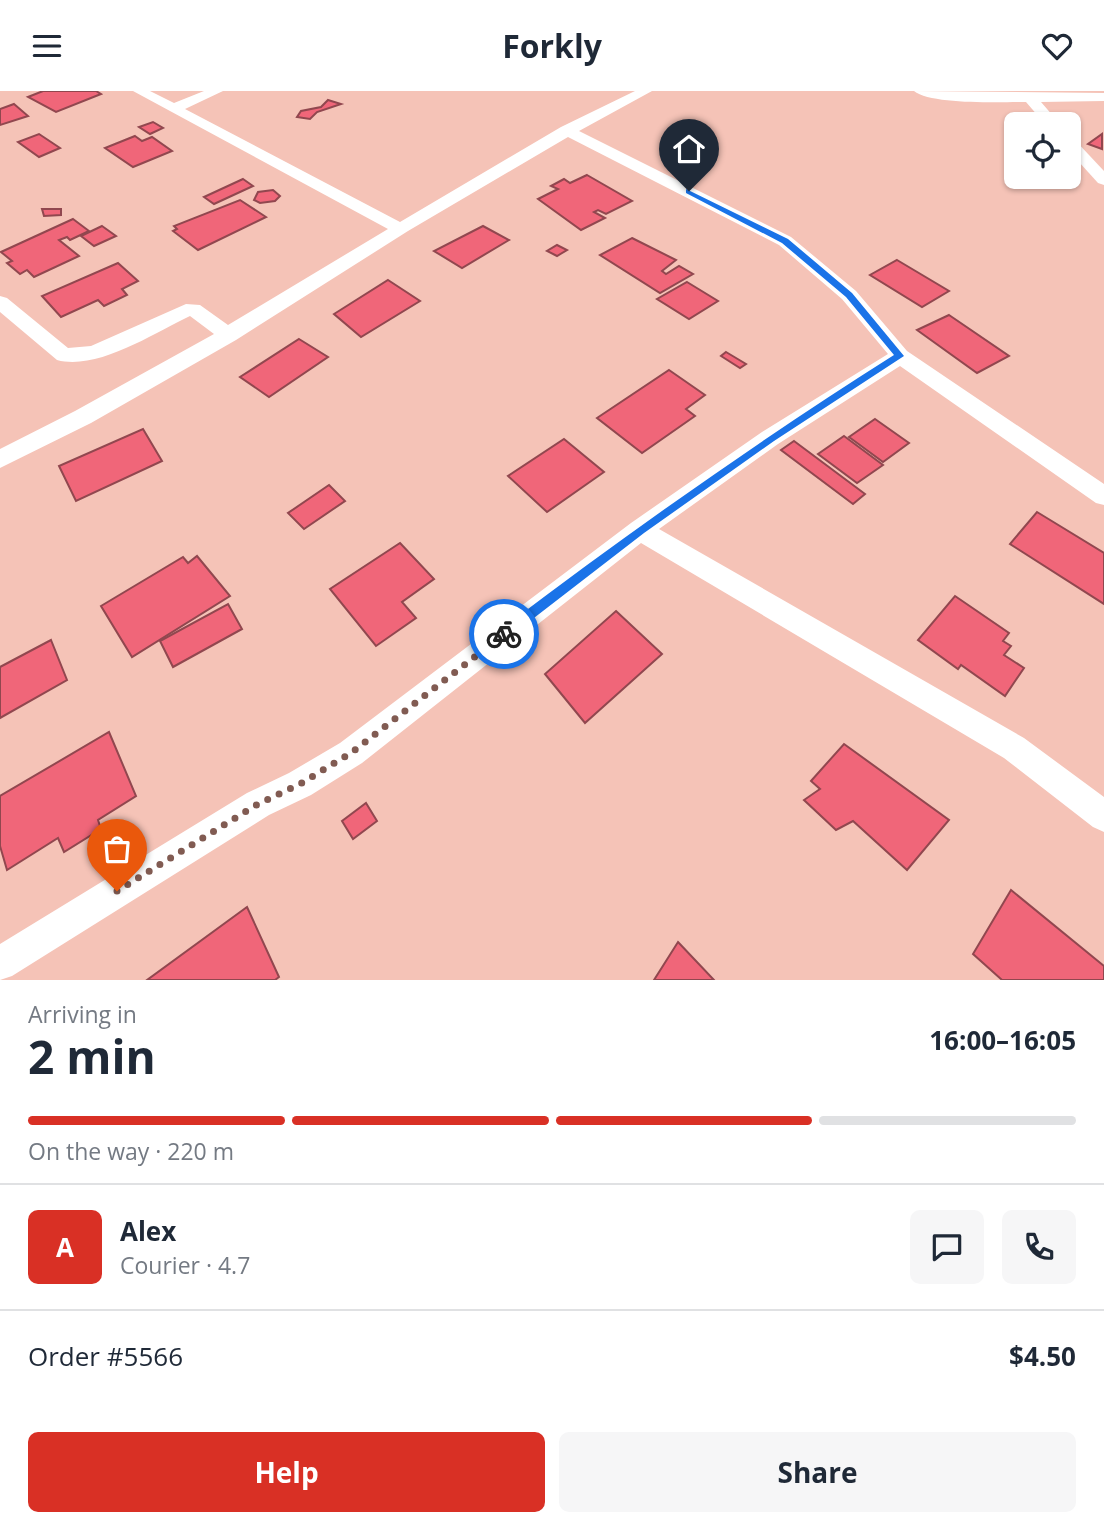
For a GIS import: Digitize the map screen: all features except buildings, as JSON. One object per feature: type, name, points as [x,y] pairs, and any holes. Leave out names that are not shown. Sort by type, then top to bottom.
[{"type":"street","points":[[140,91],[400,228]]},
{"type":"street","points":[[173,109],[216,91]]},
{"type":"street","points":[[0,459],[77,421],[229,335],[400,228],[566,130],[645,91]]},
{"type":"street","points":[[921,91],[1030,98],[1104,97]]},
{"type":"street","points":[[1030,98],[1042,112]]},
{"type":"street","points":[[566,130],[785,241],[849,295],[900,356],[1104,496]]},
{"type":"street","points":[[1081,155],[1104,180]]},
{"type":"street","points":[[0,302],[64,355],[94,353],[193,309],[229,335]]},
{"type":"street","points":[[0,964],[258,804],[300,784],[351,753],[640,530],[770,438],[900,356]]},
{"type":"street","points":[[640,530],[1014,748],[1104,816]]},
{"type":"way so far","points":[[117,891],[258,804],[300,784],[351,753],[504,634]]},
{"type":"route","points":[[504,634],[640,530],[770,438],[900,356],[849,295],[785,241],[763,227],[689,191]]}]
